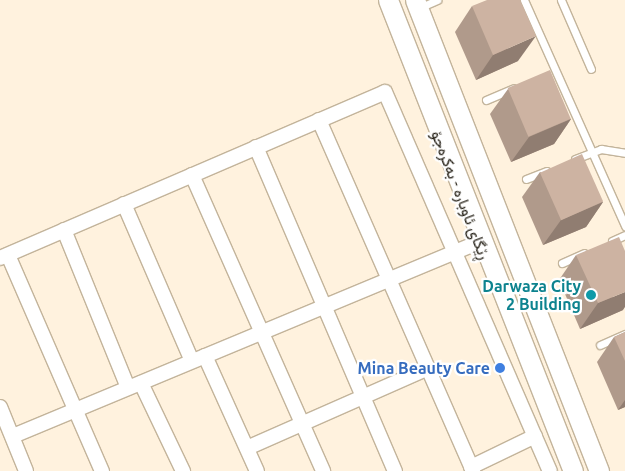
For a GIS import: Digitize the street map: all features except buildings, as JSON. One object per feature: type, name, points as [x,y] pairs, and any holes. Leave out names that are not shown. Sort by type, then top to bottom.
[{"type":"main road","name":"ڕێگای ئاوبارە - بەکرەجۆ","points":[[388,0],[479,242],[573,471]]},
{"type":"main road","name":"ڕێگای ئاوبارە - بەکرەجۆ","points":[[417,4],[552,357],[599,471]]},
{"type":"main road","points":[[529,367],[552,357]]},
{"type":"street","points":[[102,471],[76,410],[4,256],[384,92],[550,471]]},
{"type":"street","points":[[319,120],[472,469],[535,436]]},
{"type":"street","points":[[256,147],[395,471]]},
{"type":"street","points":[[192,175],[323,471]]},
{"type":"street","points":[[124,204],[199,359],[247,448],[257,471]]},
{"type":"street","points":[[64,230],[134,386],[183,471]]},
{"type":"street","points":[[13,436],[479,242]]},
{"type":"street","points":[[247,448],[428,368]]},
{"type":"street","points":[[0,407],[26,471]]},
{"type":"lane","points":[[417,4],[437,0]]},
{"type":"lane","points":[[524,0],[625,226]]},
{"type":"lane","points":[[561,0],[591,69]]},
{"type":"lane","points":[[546,73],[555,69]]},
{"type":"lane","points":[[486,100],[521,84]]},
{"type":"lane","points":[[568,162],[609,148],[625,153]]},
{"type":"lane","points":[[526,179],[560,165]]},
{"type":"lane","points":[[607,243],[625,235]]},
{"type":"lane","points":[[562,263],[589,251]]},
{"type":"lane","points":[[600,345],[625,334]]},
{"type":"place","name":"Darwaza City 2 Building","points":[[591,295]]},
{"type":"place","name":"Mina Beauty Care","points":[[500,368]]}]
